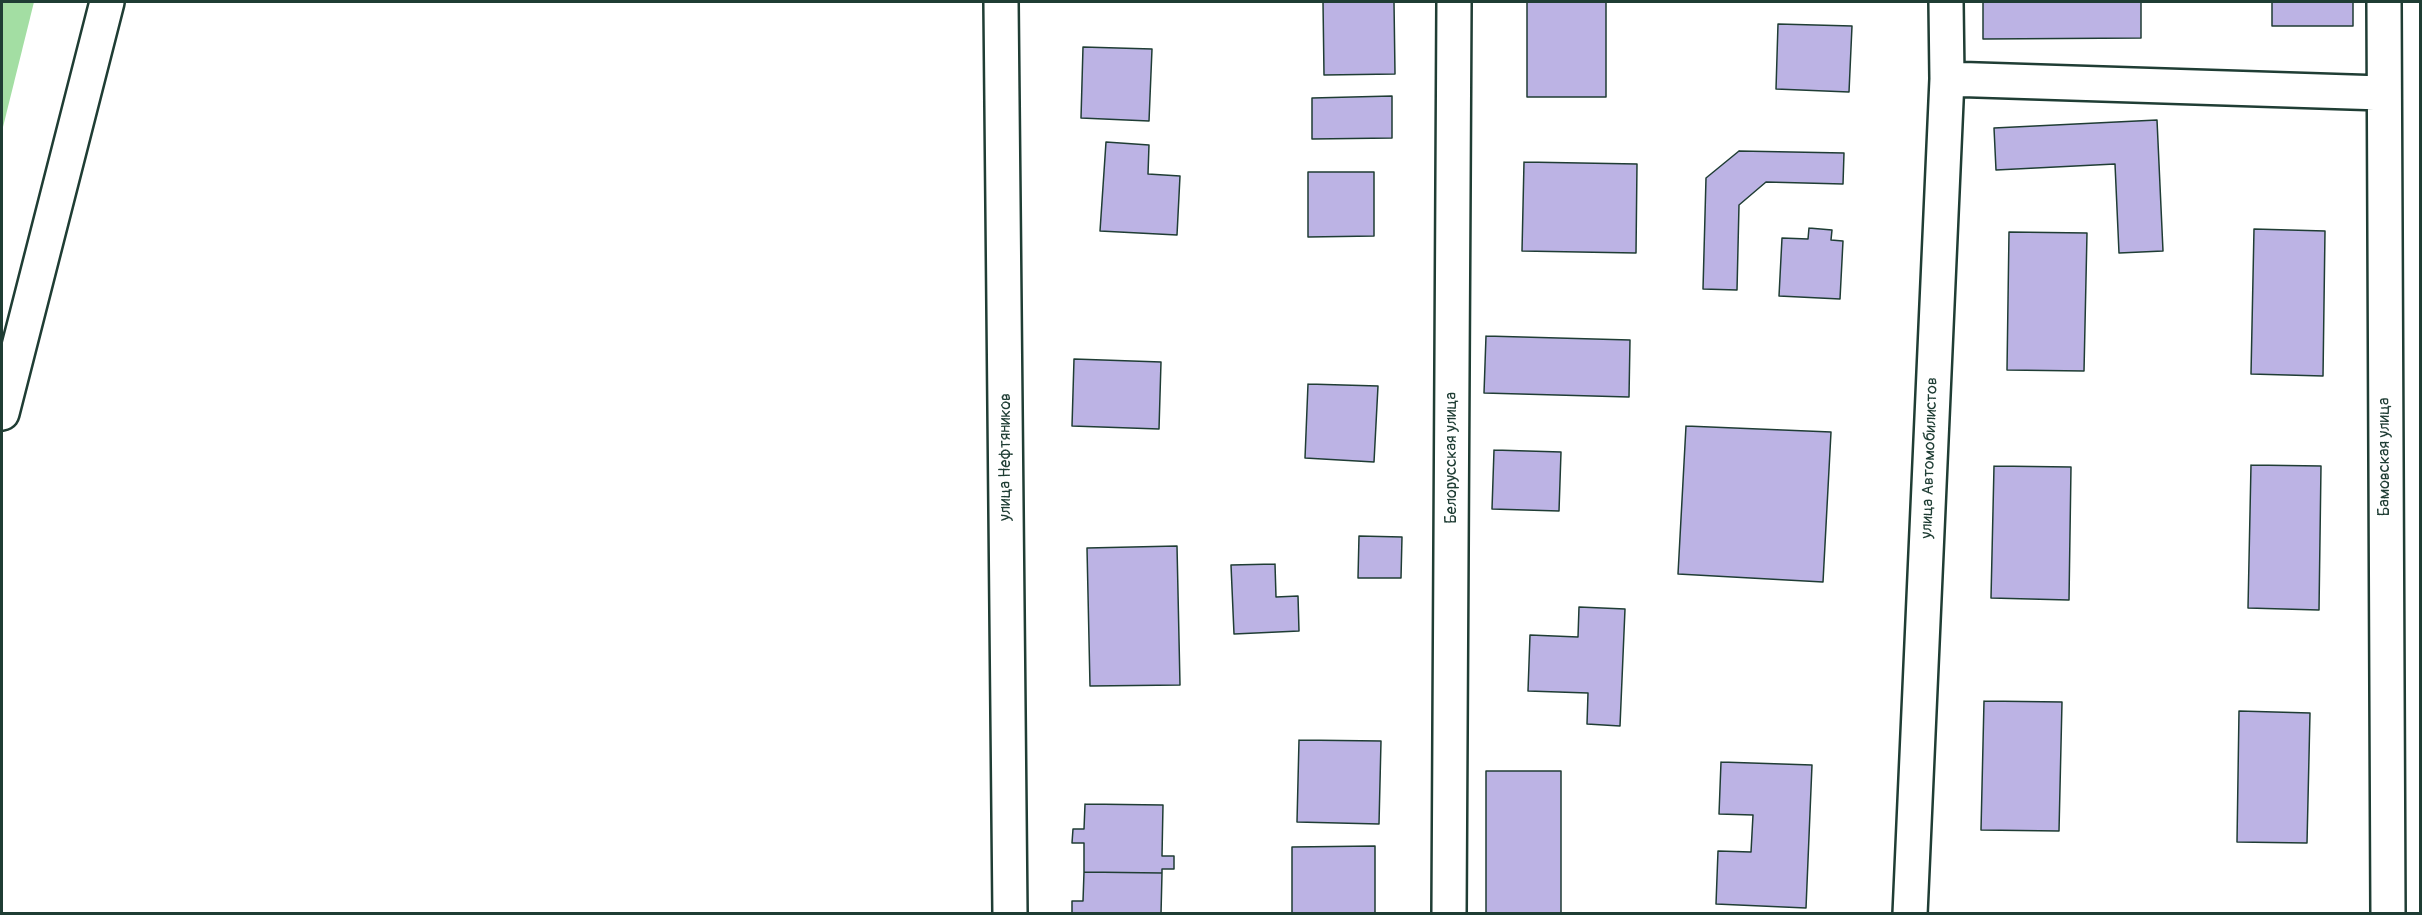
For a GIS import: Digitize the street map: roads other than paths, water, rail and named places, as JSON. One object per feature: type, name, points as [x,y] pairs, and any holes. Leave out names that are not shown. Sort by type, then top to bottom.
[{"type":"street","points":[[2,413],[107,2]]},
{"type":"street","name":"улица Нефтяников","points":[[1001,2],[1010,914]]},
{"type":"street","name":"Белорусская улица","points":[[1449,914],[1454,2]]},
{"type":"street","name":"улица Автомобилистов","points":[[1910,914],[1947,79],[1946,2]]},
{"type":"street","name":"Бамовская улица","points":[[2384,2],[2382,93],[2388,914]]},
{"type":"street","points":[[1947,79],[2382,93]]}]
